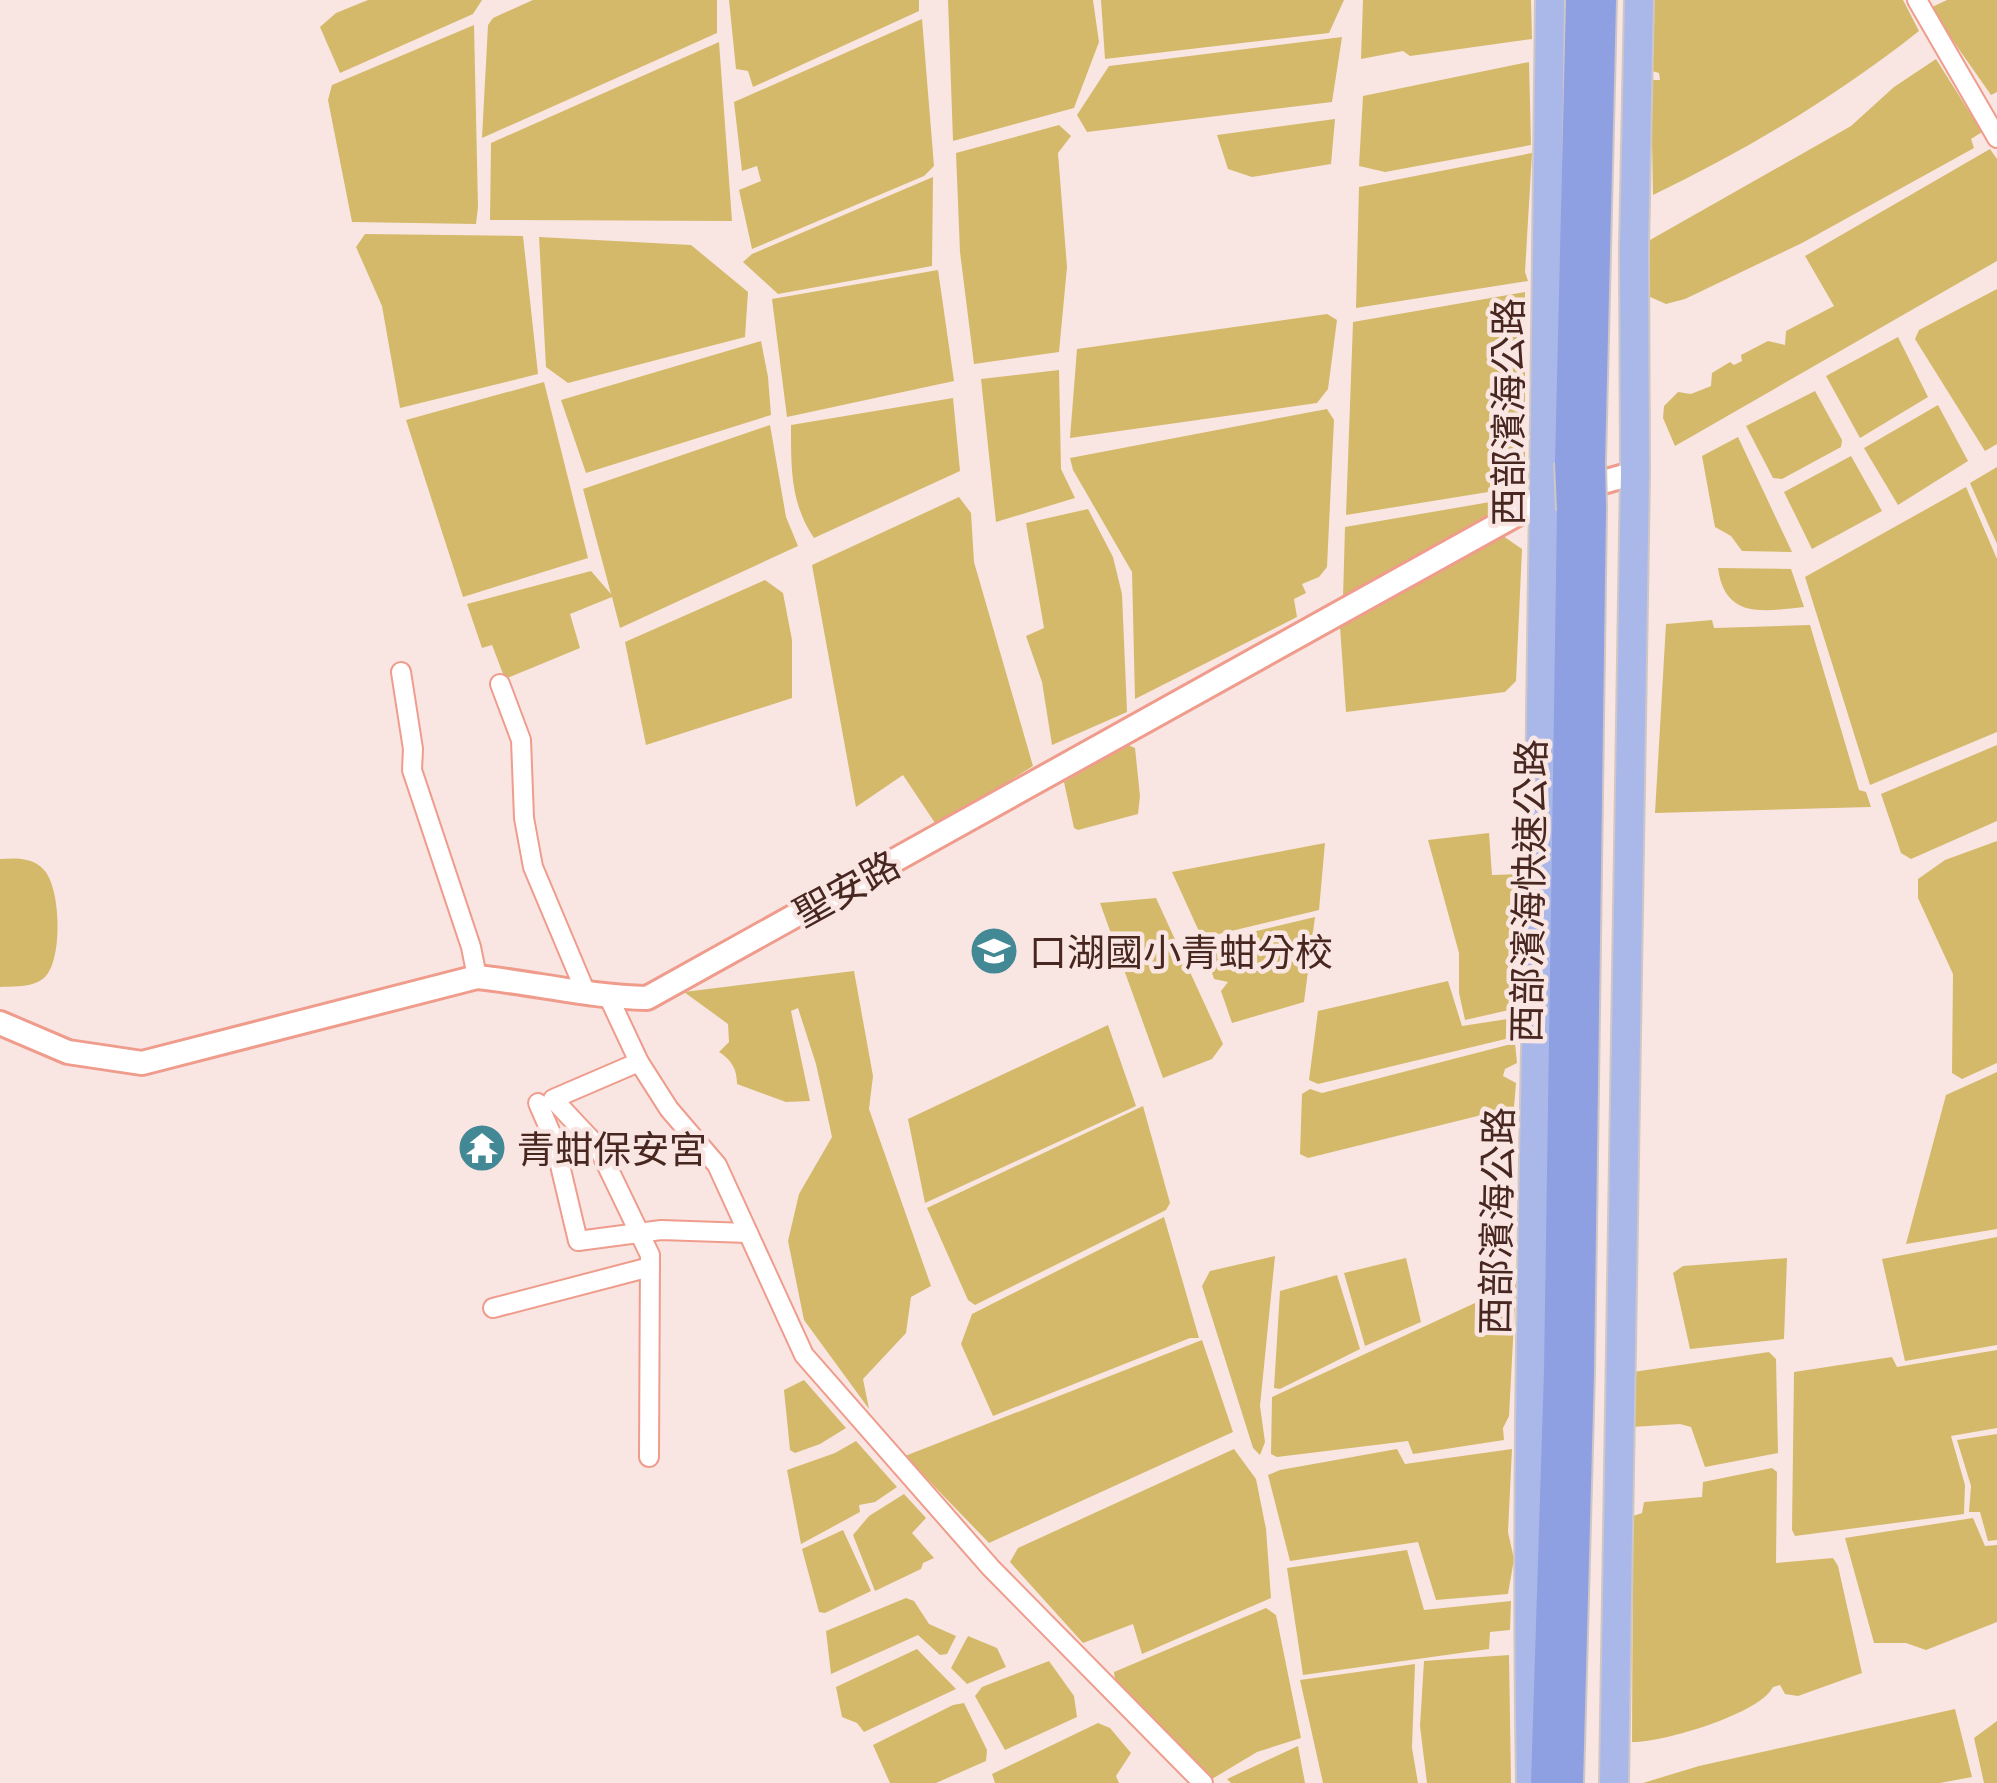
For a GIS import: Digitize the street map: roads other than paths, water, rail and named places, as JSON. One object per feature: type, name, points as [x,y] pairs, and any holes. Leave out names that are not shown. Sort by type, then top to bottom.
[{"type":"highway","name":"西部濱海快速公路","points":[[1580,0],[1580,462]]},
{"type":"highway","name":"西部濱海快速公路","points":[[1568,1783],[1570,505],[1580,462],[1602,0]]},
{"type":"highway","name":"西部濱海快速公路","points":[[1545,1783],[1569,1371]]},
{"type":"main road","name":"西部濱海公路","points":[[1531,1783],[1527,1582],[1570,505],[1544,274],[1550,0]]},
{"type":"main road","points":[[1614,1783],[1636,473],[1634,248],[1639,0]]},
{"type":"street","points":[[1917,0],[1997,138]]},
{"type":"street","name":"聖安路","points":[[0,1023],[68,1052],[142,1063],[477,977],[598,995],[647,998],[1636,473]]},
{"type":"street","points":[[402,672],[413,749],[412,770],[471,947],[477,977]]},
{"type":"street","points":[[500,684],[521,740],[524,818],[533,867],[598,995],[639,1062],[670,1109],[717,1165],[804,1355],[991,1568],[1203,1783]]},
{"type":"street","points":[[639,1062],[553,1099],[598,1147],[650,1255],[650,1458]]},
{"type":"street","points":[[538,1103],[554,1140],[578,1241],[639,1231],[748,1234]]},
{"type":"street","points":[[493,1308],[650,1267]]},
{"type":"place","name":"口湖國小青蚶分校","points":[[994,951]]},
{"type":"place","name":"青蚶保安宮","points":[[482,1148]]}]
